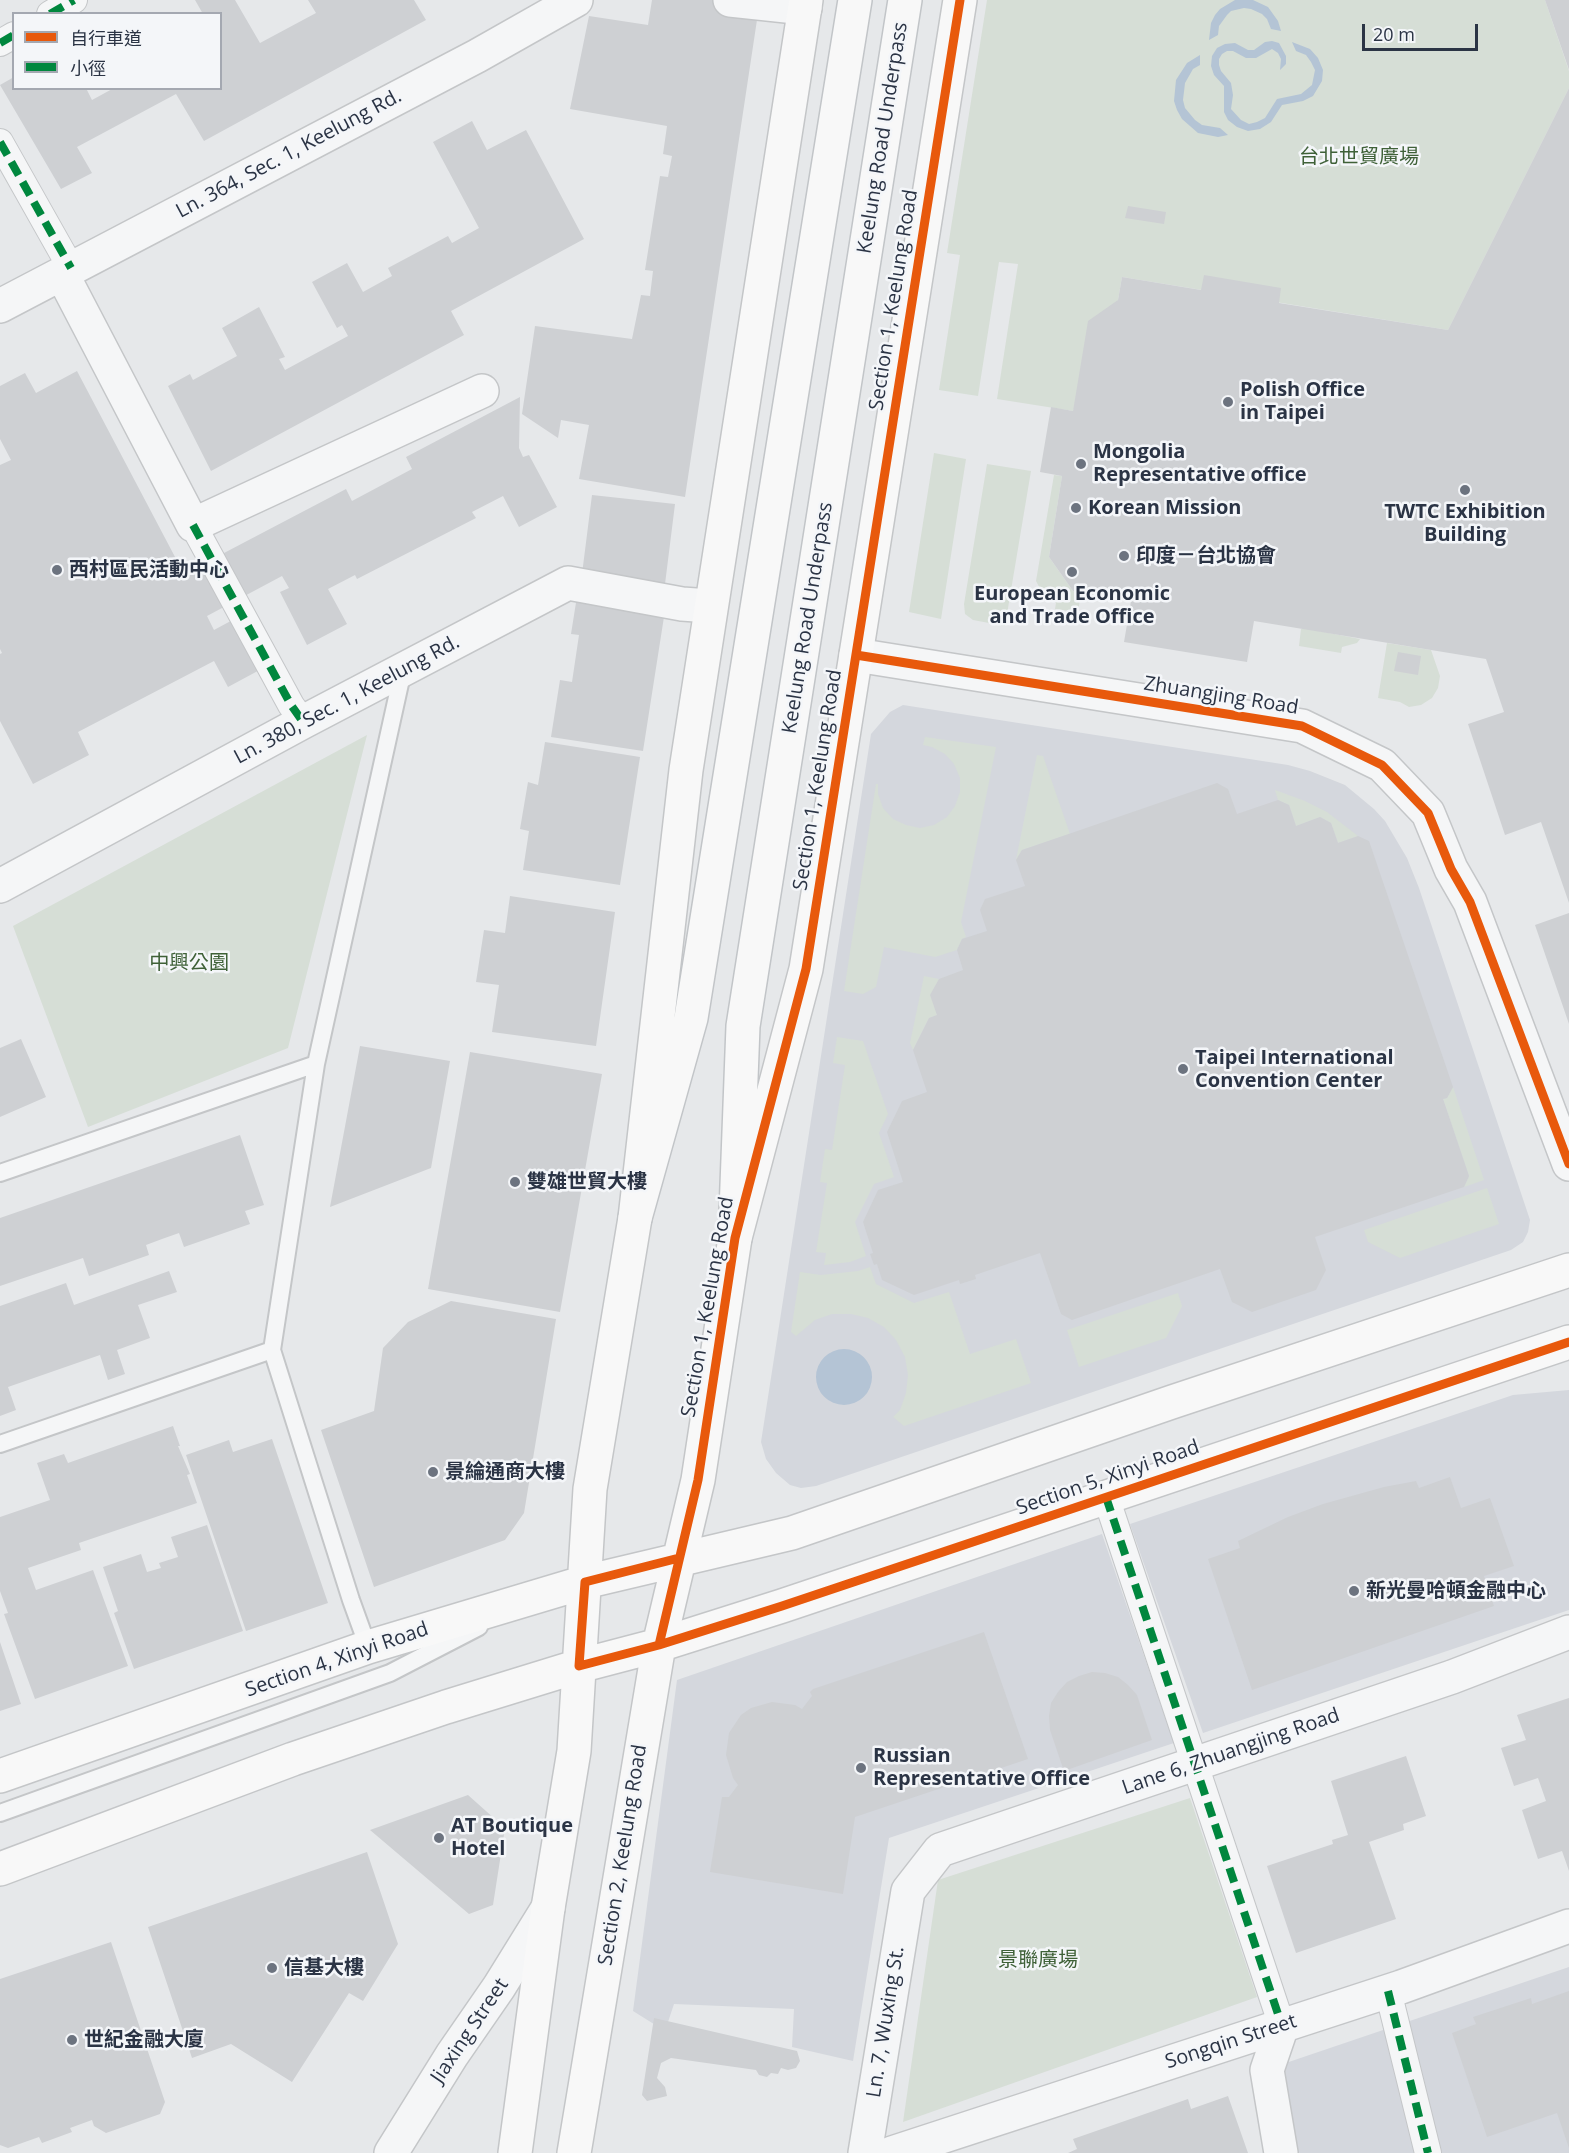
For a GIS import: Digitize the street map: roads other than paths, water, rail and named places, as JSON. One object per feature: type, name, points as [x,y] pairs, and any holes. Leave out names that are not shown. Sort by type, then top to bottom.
[{"type":"main road","points":[[635,1218],[691,1018],[855,0]]},
{"type":"main road","name":"Keelung Road Underpass","points":[[735,1238],[743,1026],[905,0]]},
{"type":"main road","name":"Section 1, Keelung Road","points":[[679,1558],[698,1480],[735,1238],[806,969],[960,0]]},
{"type":"main road","points":[[515,2153],[548,1908],[574,1751],[590,1489],[635,1218],[686,770],[806,4]]},
{"type":"main road","points":[[679,1558],[792,1533],[1172,1402],[1569,1270]]},
{"type":"main road","name":"Section 5, Xinyi Road","points":[[659,1645],[1569,1342]]},
{"type":"main road","name":"Section 4, Xinyi Road","points":[[0,1776],[368,1647],[585,1582],[679,1558]]},
{"type":"main road","name":"Section 2, Keelung Road","points":[[574,2153],[659,1645],[679,1558]]},
{"type":"main road","points":[[0,1869],[293,1759],[489,1692],[659,1645]]},
{"type":"street","points":[[53,12],[74,0]]},
{"type":"street","name":"Ln. 364, Sec. 1, Keelung Rd.","points":[[0,306],[477,56],[576,0]]},
{"type":"street","points":[[730,0],[806,4]]},
{"type":"street","points":[[0,142],[193,525],[291,705],[303,722]]},
{"type":"street","points":[[193,525],[482,391]]},
{"type":"street","name":"Ln. 380, Sec. 1, Keelung Rd.","points":[[1,883],[568,583],[682,604],[710,606]]},
{"type":"street","name":"Zhuangjing Road","points":[[856,655],[1302,726],[1382,765],[1428,813],[1450,869],[1470,902],[1569,1164]]},
{"type":"street","points":[[1106,1497],[1282,2026],[1268,2070],[1281,2153]]},
{"type":"street","name":"Lane 6, Zhuangjing Road","points":[[908,1891],[940,1850],[1452,1677],[1569,1632]]},
{"type":"street","name":"Ln. 7, Wuxing St.","points":[[865,2153],[908,1891]]},
{"type":"street","name":"Jiaxing Street","points":[[391,2153],[548,1908]]},
{"type":"street","name":"Songqin Street","points":[[891,2153],[1388,1991],[1569,1926]]},
{"type":"street","points":[[1388,1991],[1428,2153]]},
{"type":"lane","points":[[368,1647],[272,1350],[316,1064],[403,669]]},
{"type":"lane","points":[[0,1173],[316,1064]]},
{"type":"lane","points":[[0,1444],[272,1350]]},
{"type":"lane","points":[[0,1813],[390,1673],[488,1622],[585,1582]]},
{"type":"water","points":[[1235,0],[1253,0],[1268,7],[1278,21],[1281,31],[1271,29],[1262,14],[1244,8],[1231,11],[1219,26],[1218,35],[1209,40],[1211,23],[1215,15]]},
{"type":"water","points":[[1265,42],[1279,43],[1286,56],[1286,64],[1280,70],[1281,59],[1272,49],[1256,58],[1246,58],[1233,51],[1227,51],[1219,59],[1221,71],[1231,83],[1233,95],[1231,109],[1241,120],[1249,124],[1257,122],[1265,118],[1277,99],[1301,94],[1312,85],[1315,70],[1306,55],[1296,51],[1292,42],[1310,49],[1318,58],[1323,70],[1322,81],[1313,96],[1303,101],[1282,105],[1271,122],[1260,129],[1248,131],[1228,120],[1224,112],[1224,86],[1214,75],[1211,66],[1212,56],[1217,48],[1225,44],[1235,43],[1248,50],[1254,50]]},
{"type":"water","points":[[1200,55],[1200,65],[1193,69],[1185,83],[1183,100],[1185,108],[1202,125],[1220,128],[1228,135],[1218,137],[1198,133],[1182,119],[1177,110],[1174,101],[1176,80],[1187,63]]},
{"type":"water","points":[[844,1349],[855,1351],[864,1357],[870,1366],[872,1377],[870,1388],[864,1397],[855,1403],[844,1405],[833,1403],[824,1397],[818,1388],[816,1377],[818,1366],[824,1357],[833,1351]]},
{"type":"place","name":"Polish Office in Taipei","points":[[1228,402]]},
{"type":"place","name":"Mongolia Representative office","points":[[1081,464]]},
{"type":"place","name":"TWTC Exhibition Building","points":[[1465,490]]},
{"type":"place","name":"Korean Mission","points":[[1076,508]]},
{"type":"place","name":"印度－台北協會","points":[[1124,556]]},
{"type":"place","name":"西村區民活動中心","points":[[57,570]]},
{"type":"place","name":"European Economic and Trade Office","points":[[1072,572]]},
{"type":"place","name":"Taipei International Convention Center","points":[[1183,1069]]},
{"type":"place","name":"雙雄世貿大樓","points":[[515,1182]]},
{"type":"place","name":"景綸通商大樓","points":[[433,1472]]},
{"type":"place","name":"新光曼哈頓金融中心","points":[[1354,1591]]},
{"type":"place","name":"Russian Representative Office","points":[[861,1768]]},
{"type":"place","name":"AT Boutique Hotel","points":[[439,1838]]},
{"type":"place","name":"信基大樓","points":[[272,1968]]},
{"type":"place","name":"世紀金融大廈","points":[[72,2040]]},
{"type":"park label","name":"台北世貿廣場","points":[[1359,157]]},
{"type":"park label","name":"中興公園","points":[[189,963]]},
{"type":"park label","name":"景聯廣場","points":[[1038,1960]]}]
